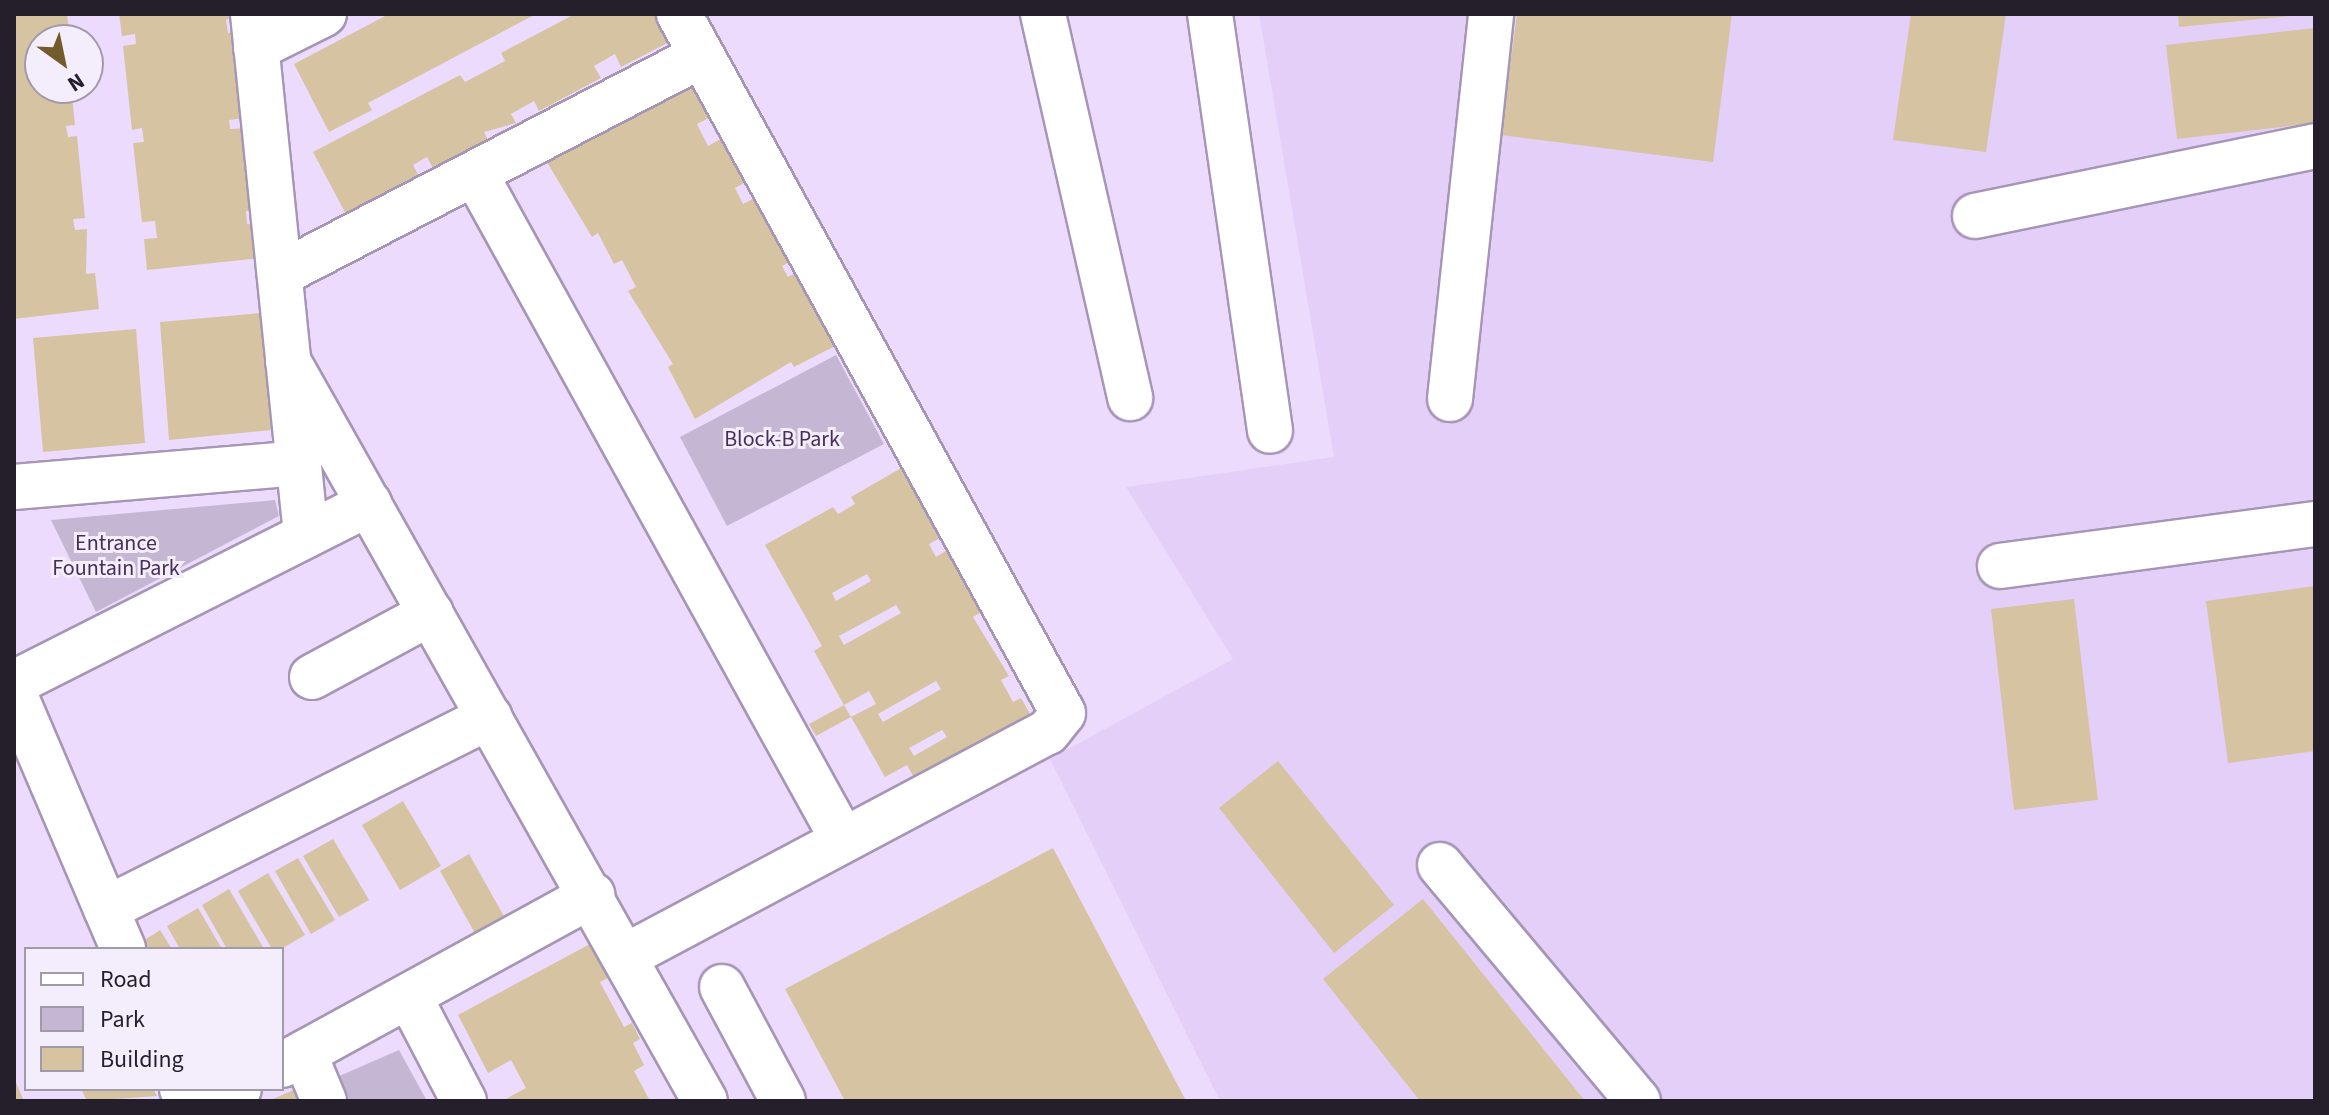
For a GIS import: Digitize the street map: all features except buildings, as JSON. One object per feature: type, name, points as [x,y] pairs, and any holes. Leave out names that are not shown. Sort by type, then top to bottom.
[{"type":"street","points":[[306,535],[255,31],[324,14]]},
{"type":"street","points":[[626,956],[1048,732],[1063,713],[679,14]]},
{"type":"street","points":[[1043,14],[1130,398]]},
{"type":"street","points":[[1210,14],[1270,431]]},
{"type":"street","points":[[1450,399],[1491,14]]},
{"type":"street","points":[[280,274],[477,177],[700,56]]},
{"type":"street","points":[[1975,216],[2315,146]]},
{"type":"street","points":[[477,177],[843,840]]},
{"type":"street","points":[[288,361],[592,895],[705,1101]]},
{"type":"street","points":[[14,487],[299,463]]},
{"type":"street","points":[[14,683],[369,504]]},
{"type":"street","points":[[2000,566],[2315,524]]},
{"type":"street","points":[[312,677],[431,613]]},
{"type":"street","points":[[14,693],[122,947]]},
{"type":"street","points":[[106,909],[490,717]]},
{"type":"street","points":[[1440,865],[1638,1101]]},
{"type":"street","points":[[324,1101],[293,1059],[592,895]]},
{"type":"street","points":[[722,987],[783,1101]]},
{"type":"street","points":[[409,996],[464,1101]]},
{"type":"street","points":[[217,1101],[235,1091]]},
{"type":"shaded area","points":[[1259,14],[2315,14],[2315,1101],[1220,1101],[1050,759],[1233,659],[1126,487],[1334,457]]},
{"type":"green space","name":"Block-B Park","points":[[836,355],[884,444],[727,526],[680,437]]},
{"type":"green space","name":"Entrance Fountain Park","points":[[275,500],[279,516],[96,612],[51,520]]},
{"type":"green space","points":[[399,1050],[427,1101],[347,1101],[337,1077]]}]
